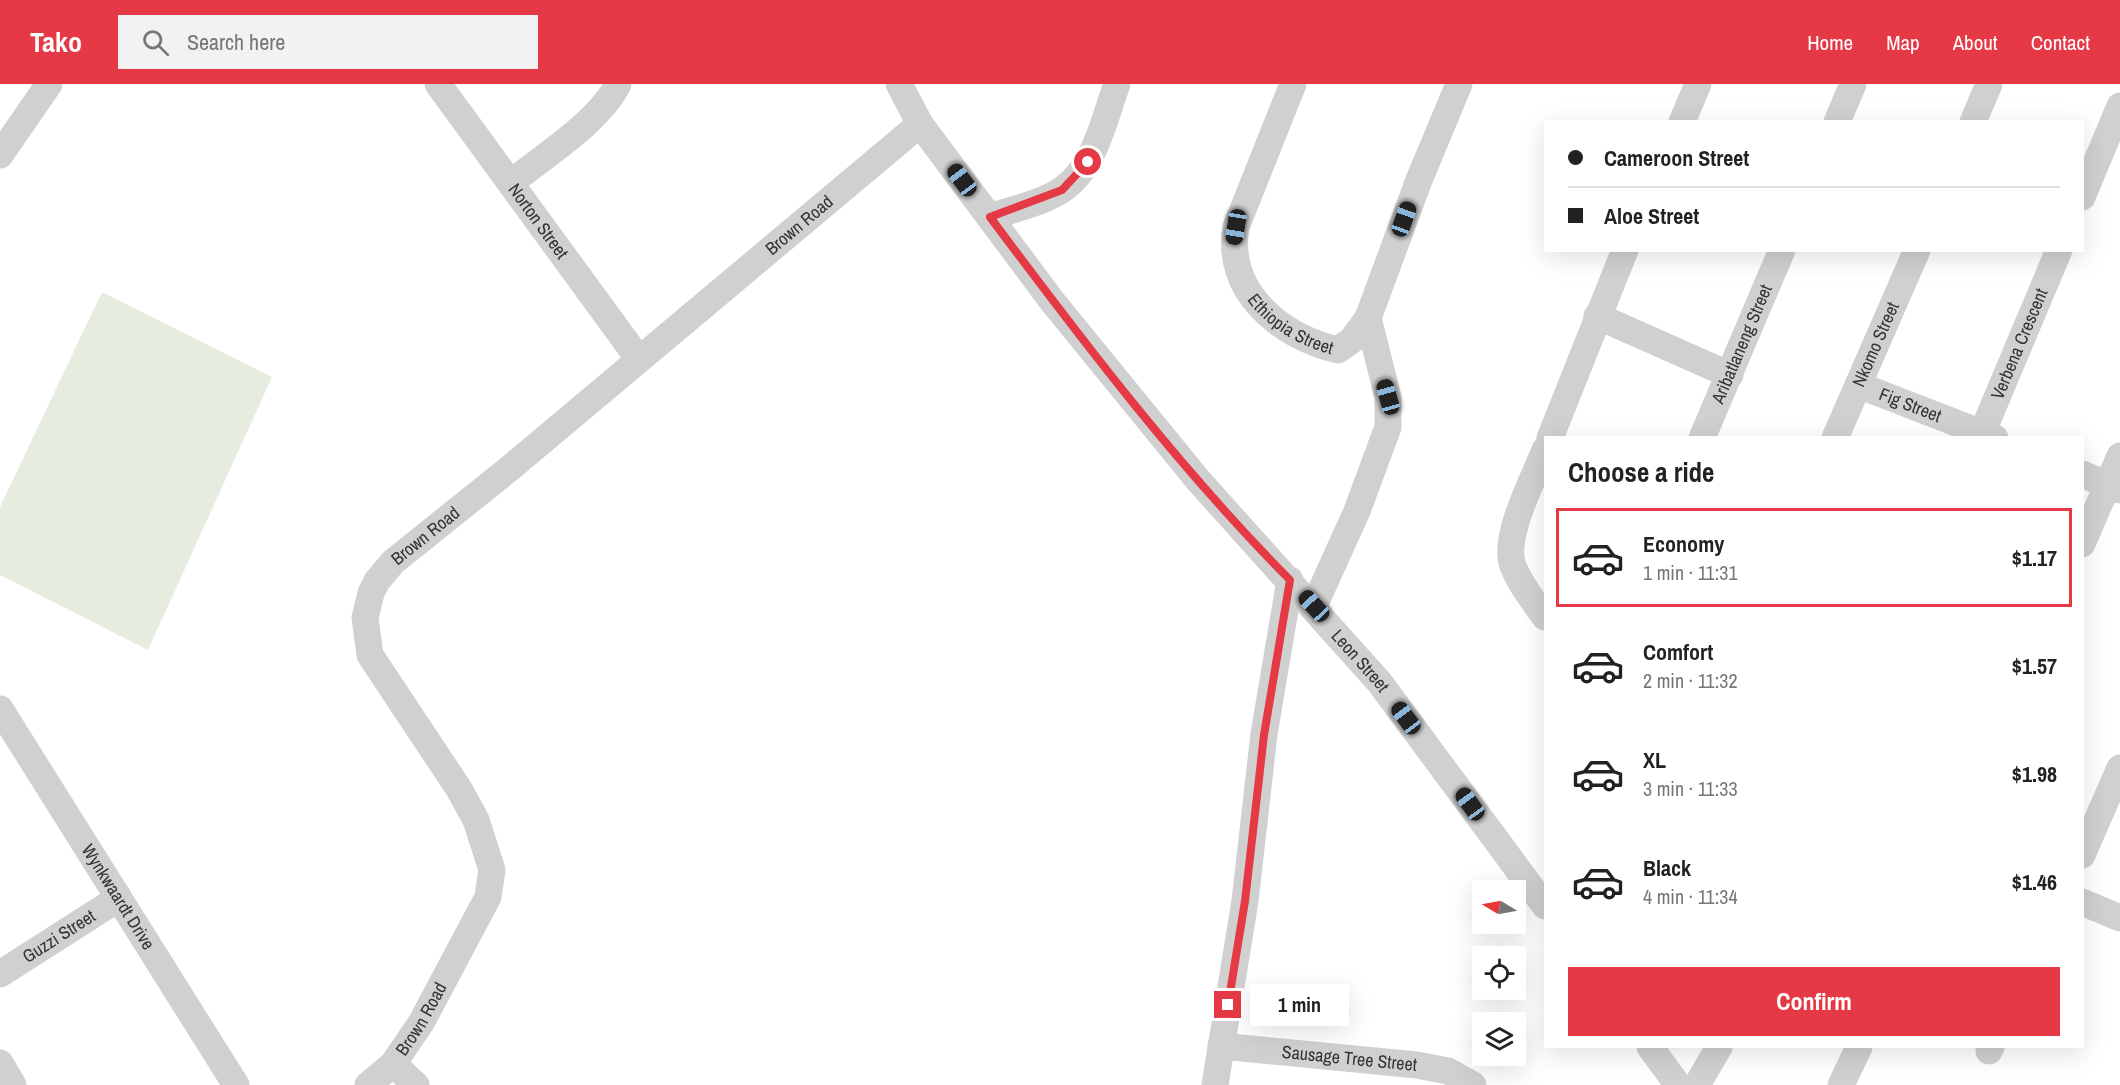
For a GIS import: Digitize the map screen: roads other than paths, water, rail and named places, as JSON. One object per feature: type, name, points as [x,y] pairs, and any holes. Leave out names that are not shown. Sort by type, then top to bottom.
[{"type":"street","points":[[0,155],[50,84]]},
{"type":"street","name":"Norton Street","points":[[438,84],[512,182],[638,358]]},
{"type":"street","points":[[512,182],[597,112],[612,97],[618,84]]},
{"type":"street","name":"Leon Street","points":[[899,84],[920,124],[1052,301],[1198,480],[1314,606],[1387,692],[1544,905]]},
{"type":"street","points":[[990,217],[1062,190],[1074,179],[1088,162],[1117,84]]},
{"type":"street","name":"Ethiopia Street","points":[[1293,84],[1236,227],[1233,246],[1237,270],[1254,300],[1274,321],[1295,335],[1338,350],[1352,340],[1368,318],[1419,180],[1459,84]]},
{"type":"street","points":[[1683,120],[1698,84]]},
{"type":"street","points":[[1838,120],[1853,84]]},
{"type":"street","points":[[1974,120],[1989,84]]},
{"type":"street","points":[[2084,194],[2112,149],[2120,106]]},
{"type":"street","name":"Brown Road","points":[[368,1085],[393,1064],[421,1023],[488,897],[492,870],[476,820],[459,789],[370,655],[365,618],[370,593],[383,572],[393,562],[502,475],[638,358],[920,124]]},
{"type":"street","points":[[1551,436],[1597,316],[1625,252]]},
{"type":"street","name":"Aribatlaneng Street","points":[[1703,436],[1781,252]]},
{"type":"street","name":"Nkomo Street","points":[[1836,436],[1916,252]]},
{"type":"street","name":"Verbena Crescent","points":[[1986,436],[2059,252]]},
{"type":"street","points":[[1597,316],[1730,375]]},
{"type":"street","points":[[1314,606],[1361,501],[1389,427],[1388,397],[1368,318]]},
{"type":"street","name":"Fig Street","points":[[1858,385],[1986,436]]},
{"type":"street","points":[[1544,453],[1518,518],[1510,552],[1516,572],[1544,615]]},
{"type":"street","points":[[2084,540],[2114,488],[2120,456]]},
{"type":"street","points":[[2084,475],[2114,488]]},
{"type":"street","points":[[1215,1085],[1245,901],[1264,735],[1290,580]]},
{"type":"street","name":"Wynkwaardt Drive","points":[[0,709],[236,1085]]},
{"type":"street","points":[[2084,850],[2120,768]]},
{"type":"street","name":"Guzzi Street","points":[[0,974],[119,898]]},
{"type":"street","points":[[2084,903],[2120,918]]},
{"type":"street","name":"Sausage Tree Street","points":[[1221,1046],[1417,1065],[1448,1071],[1473,1085]]},
{"type":"street","points":[[1651,1048],[1678,1085]]},
{"type":"street","points":[[1697,1085],[1718,1048]]},
{"type":"street","points":[[1841,1085],[1859,1048]]},
{"type":"street","points":[[0,1063],[13,1085]]},
{"type":"street","points":[[393,1064],[416,1085]]}]
